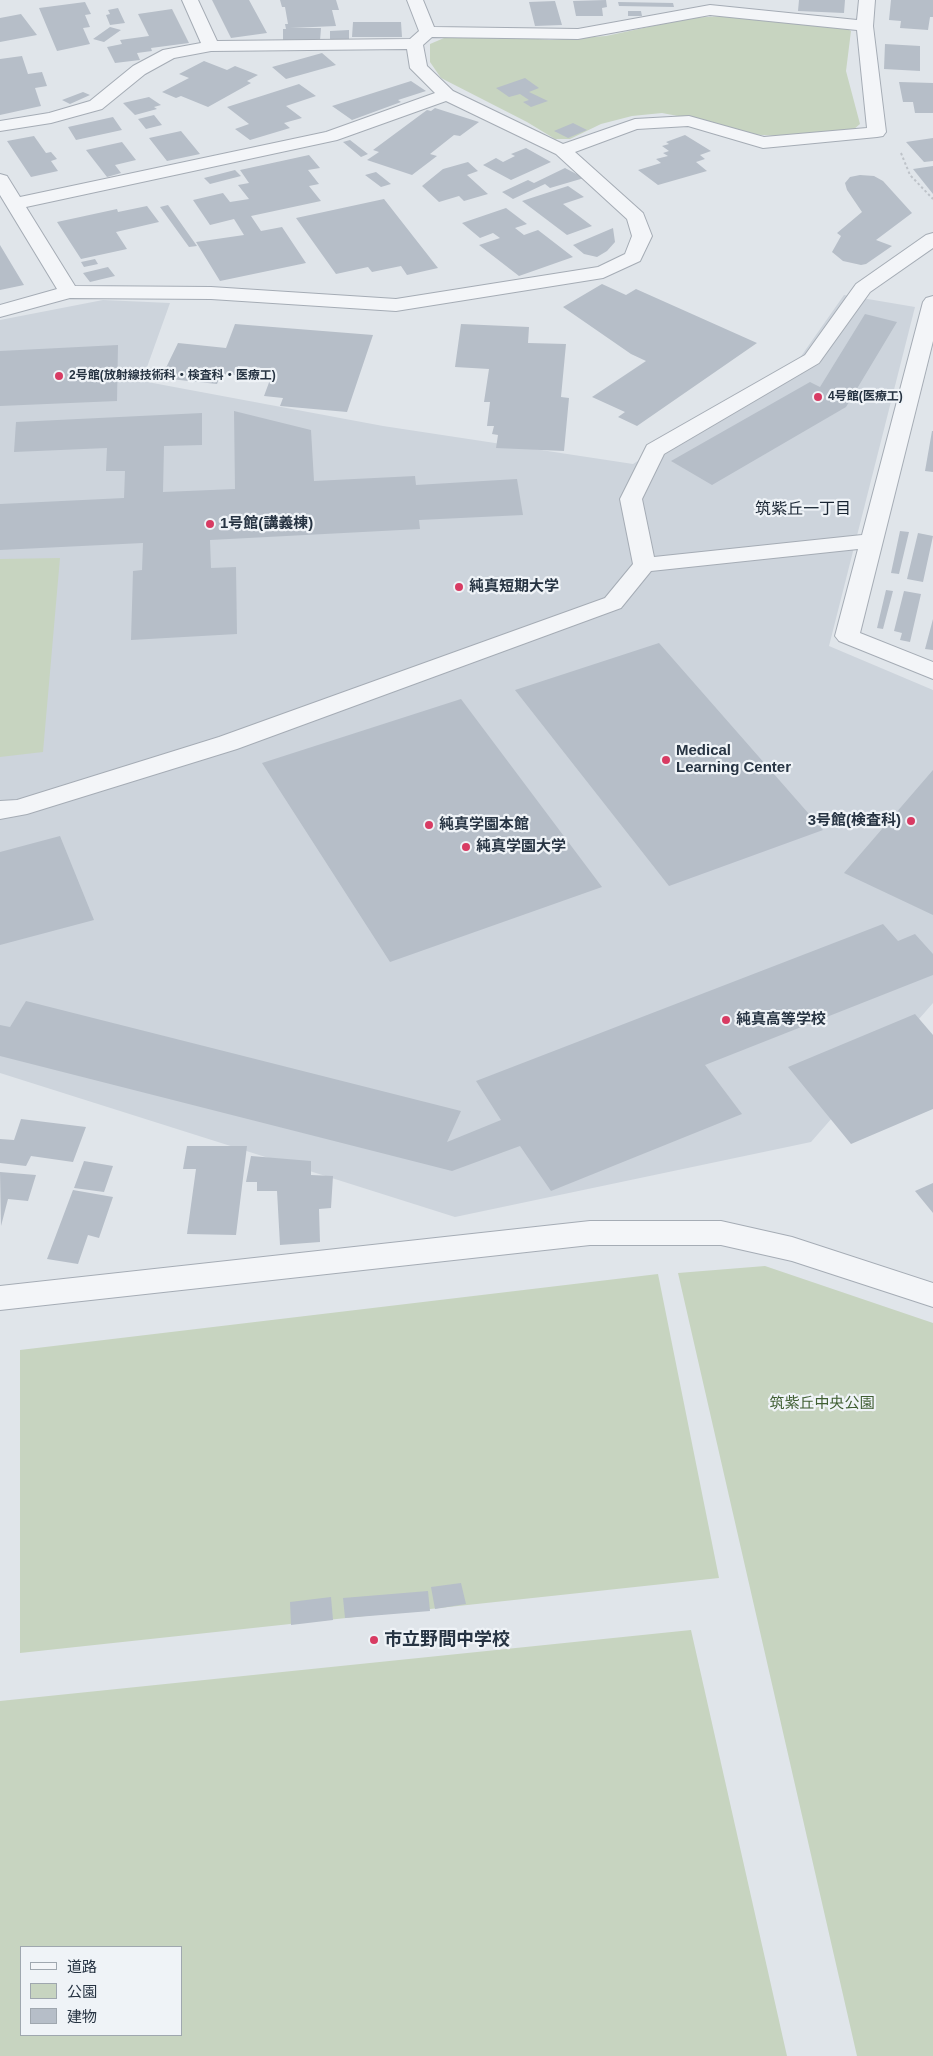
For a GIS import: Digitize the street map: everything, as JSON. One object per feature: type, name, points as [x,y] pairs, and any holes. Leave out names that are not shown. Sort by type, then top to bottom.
[{"type":"street","points":[[190,0],[211,46]]},
{"type":"street","points":[[415,0],[428,32]]},
{"type":"street","points":[[562,150],[635,124],[689,121],[763,143],[877,132],[865,26],[867,0]]},
{"type":"street","points":[[0,126],[51,118],[96,105],[139,70],[169,54],[211,46],[414,44],[428,32],[578,34],[710,10],[865,26]]},
{"type":"street","points":[[0,311],[69,292],[211,293],[396,305],[603,272],[633,257],[642,236],[636,217],[562,150],[447,95],[419,68],[414,44]]},
{"type":"street","points":[[15,204],[331,136],[447,95]]},
{"type":"street","points":[[0,180],[69,292]]},
{"type":"street","points":[[644,565],[631,499],[654,450],[812,359],[863,288],[928,248]]},
{"type":"street","points":[[933,302],[848,636],[933,671]]},
{"type":"street","points":[[0,810],[18,808],[228,743],[613,603],[644,565],[871,541]]},
{"type":"street","points":[[0,1298],[590,1233],[721,1233],[792,1249],[933,1294]]},
{"type":"path","points":[[877,132],[898,146],[910,176],[933,199]]},
{"type":"shaded area","name":"純真学園大学","points":[[844,295],[915,307],[829,646],[933,690],[933,1003],[811,1142],[455,1217],[0,1073],[0,320],[103,300],[170,303],[142,381],[383,426],[633,464],[797,362]]},
{"type":"green space","points":[[724,16],[842,26],[851,31],[846,71],[860,124],[853,130],[777,136],[748,134],[694,119],[662,113],[632,116],[601,124],[570,139],[555,139],[527,122],[441,78],[430,62],[430,44],[444,38],[491,35],[550,40],[606,36],[690,18]]},
{"type":"green space","points":[[60,558],[43,752],[0,757],[0,559]]},
{"type":"green space","name":"筑紫丘中央公園","points":[[765,1266],[933,1323],[933,2056],[857,2056],[678,1273]]},
{"type":"green space","points":[[658,1274],[719,1578],[20,1653],[20,1350]]},
{"type":"green space","points":[[691,1630],[787,2056],[0,2056],[0,1701]]},
{"type":"building","points":[[212,0],[249,0],[267,33],[231,38]]},
{"type":"building","points":[[280,0],[336,0],[339,10],[332,10],[336,26],[290,28],[321,28],[320,41],[283,42],[283,29],[286,29],[285,24],[288,24],[285,7],[282,7]]},
{"type":"building","points":[[606,0],[607,7],[602,8],[603,16],[576,16],[573,1]]},
{"type":"building","points":[[799,0],[845,0],[844,13],[798,11]]},
{"type":"building","points":[[891,0],[933,0],[933,17],[930,17],[928,30],[900,28],[901,21],[889,20]]},
{"type":"building","points":[[555,1],[562,25],[535,26],[529,2]]},
{"type":"building","points":[[85,2],[91,14],[85,15],[90,27],[83,28],[90,44],[57,51],[39,8]]},
{"type":"building","points":[[618,2],[673,3],[674,7],[619,6]]},
{"type":"building","points":[[118,8],[125,23],[110,25],[106,15],[110,14],[108,10]]},
{"type":"building","points":[[172,9],[189,43],[151,48],[152,51],[137,53],[140,60],[115,63],[107,47],[122,44],[120,40],[149,36],[138,14]]},
{"type":"building","points":[[628,11],[641,11],[642,16],[628,16]]},
{"type":"building","points":[[21,14],[37,35],[0,42],[0,18]]},
{"type":"building","points":[[353,22],[401,22],[402,37],[352,37]]},
{"type":"building","points":[[110,27],[121,30],[104,42],[93,39]]},
{"type":"building","points":[[349,30],[349,40],[330,41],[330,31]]},
{"type":"building","points":[[885,44],[920,46],[920,71],[884,69]]},
{"type":"building","points":[[322,53],[336,65],[286,79],[272,67]]},
{"type":"building","points":[[22,56],[28,74],[42,72],[47,86],[35,88],[41,106],[0,115],[0,59]]},
{"type":"building","points":[[204,61],[227,70],[235,66],[258,75],[247,81],[251,83],[208,107],[181,96],[176,98],[162,92],[189,78],[179,74]]},
{"type":"building","points":[[525,78],[539,88],[529,92],[548,101],[531,107],[523,102],[529,100],[520,94],[509,97],[496,88]]},
{"type":"building","points":[[411,81],[426,91],[398,100],[401,102],[352,120],[332,106]]},
{"type":"building","points":[[899,82],[933,83],[933,113],[915,113],[913,102],[903,102]]},
{"type":"building","points":[[299,84],[316,96],[286,106],[302,118],[284,123],[290,128],[250,140],[235,129],[249,124],[227,107]]},
{"type":"building","points":[[83,92],[90,95],[70,104],[62,100]]},
{"type":"building","points":[[149,97],[161,105],[154,107],[157,109],[135,115],[123,103]]},
{"type":"building","points":[[435,108],[479,122],[460,136],[454,135],[430,154],[437,156],[412,175],[367,160],[379,152],[373,150],[427,110],[431,111]]},
{"type":"building","points":[[154,115],[162,125],[146,129],[138,119]]},
{"type":"building","points":[[113,117],[122,130],[76,140],[68,127]]},
{"type":"building","points":[[573,123],[587,130],[568,138],[554,131]]},
{"type":"building","points":[[181,131],[200,154],[167,161],[149,138]]},
{"type":"building","points":[[685,135],[711,151],[700,155],[705,159],[696,162],[707,171],[658,185],[638,170],[661,163],[656,159],[668,156],[663,153],[669,151],[662,146],[669,144],[666,142]]},
{"type":"building","points":[[34,136],[46,153],[51,152],[57,159],[51,161],[58,171],[31,177],[7,141]]},
{"type":"building","points":[[933,138],[933,161],[924,162],[906,142]]},
{"type":"building","points":[[350,140],[368,154],[361,157],[343,142]]},
{"type":"building","points":[[122,142],[136,160],[115,165],[121,173],[107,177],[86,150]]},
{"type":"building","points":[[526,148],[551,162],[511,180],[483,165],[496,158],[503,162],[515,156],[511,154]]},
{"type":"building","points":[[309,155],[320,168],[308,170],[319,184],[309,186],[321,201],[251,216],[261,231],[282,227],[306,263],[220,281],[196,242],[244,235],[234,219],[210,225],[193,200],[223,193],[230,202],[249,199],[238,185],[249,183],[240,170]]},
{"type":"building","points":[[468,162],[478,171],[467,175],[488,194],[464,201],[459,196],[439,202],[422,186],[443,169]]},
{"type":"building","points":[[933,166],[933,194],[913,169]]},
{"type":"building","points":[[565,168],[584,178],[550,188],[545,184],[513,199],[502,192],[528,180],[534,183]]},
{"type":"building","points":[[235,170],[241,176],[210,184],[204,178]]},
{"type":"building","points":[[376,172],[391,184],[381,187],[365,175]]},
{"type":"building","points":[[860,175],[874,176],[883,181],[912,213],[876,240],[892,246],[866,264],[861,265],[843,261],[832,252],[841,236],[837,233],[862,212],[847,190],[845,183],[850,177]]},
{"type":"building","points":[[568,186],[584,197],[563,204],[592,226],[567,235],[522,201]]},
{"type":"building","points":[[384,199],[438,268],[407,275],[401,266],[372,272],[368,267],[336,274],[296,218]]},
{"type":"building","points":[[168,205],[197,246],[189,247],[160,207]]},
{"type":"building","points":[[147,206],[159,222],[116,232],[127,249],[81,259],[57,222],[117,209],[118,212]]},
{"type":"building","points":[[506,208],[527,224],[515,228],[524,235],[538,230],[573,257],[519,276],[479,245],[500,238],[493,233],[480,238],[462,223]]},
{"type":"building","points":[[613,228],[615,242],[607,251],[597,257],[584,254],[573,245]]},
{"type":"building","points":[[0,245],[24,285],[0,290]]},
{"type":"building","points":[[95,259],[98,264],[84,267],[81,262]]},
{"type":"building","points":[[108,267],[115,276],[90,282],[83,273]]},
{"type":"building","points":[[602,284],[626,295],[636,289],[757,343],[637,426],[618,417],[625,412],[592,397],[646,361],[631,354],[563,307]]},
{"type":"building","name":"4号館(医療工)","points":[[865,314],[897,322],[846,407],[712,485],[671,461],[810,382],[820,387]]},
{"type":"building","points":[[235,324],[373,335],[347,412],[280,406],[283,398],[264,396],[274,369],[238,366],[235,375],[221,374],[217,384],[161,378],[178,343],[226,348]]},
{"type":"building","points":[[461,324],[529,327],[528,343],[566,344],[561,397],[569,398],[564,451],[496,448],[498,435],[492,434],[494,426],[487,426],[490,402],[484,402],[489,369],[455,367]]},
{"type":"building","name":"2号館(放射線技術科・検査科・医療工)","points":[[118,345],[117,401],[0,406],[0,351]]},
{"type":"building","name":"1号館(講義棟)","points":[[234,411],[311,430],[314,481],[415,476],[416,485],[517,479],[523,515],[419,520],[420,529],[210,540],[211,568],[236,567],[237,634],[131,640],[133,571],[142,570],[143,543],[0,550],[0,504],[124,498],[125,471],[106,471],[107,448],[14,452],[16,422],[202,413],[202,445],[164,446],[163,492],[235,489]]},
{"type":"building","points":[[933,431],[933,472],[925,471]]},
{"type":"building","points":[[900,531],[909,532],[899,574],[891,573]]},
{"type":"building","points":[[918,533],[933,536],[923,582],[907,579]]},
{"type":"building","points":[[886,590],[893,591],[883,629],[877,628]]},
{"type":"building","points":[[904,591],[921,594],[910,642],[900,640],[902,633],[894,631]]},
{"type":"building","points":[[933,619],[933,650],[925,649]]},
{"type":"building","name":"Medical Learning Center","points":[[659,643],[823,830],[669,886],[515,690]]},
{"type":"building","name":"純真学園本館","points":[[461,699],[602,887],[390,962],[262,763]]},
{"type":"building","name":"3号館(検査科)","points":[[933,770],[933,915],[844,873]]},
{"type":"building","points":[[60,836],[94,920],[0,945],[0,852]]},
{"type":"building","points":[[883,924],[898,941],[915,934],[933,954],[933,975],[705,1065],[742,1114],[551,1191],[520,1146],[452,1171],[0,1056],[0,1025],[10,1027],[26,1001],[461,1111],[447,1142],[501,1120],[476,1081]]},
{"type":"building","points":[[915,1014],[933,1035],[933,1109],[851,1144],[788,1067]]},
{"type":"building","points":[[21,1119],[86,1127],[73,1162],[31,1156],[26,1166],[0,1163],[0,1139],[14,1140]]},
{"type":"building","points":[[187,1146],[247,1146],[236,1235],[187,1234],[196,1169],[183,1169]]},
{"type":"building","points":[[251,1156],[311,1161],[311,1175],[333,1176],[331,1208],[319,1209],[320,1242],[280,1245],[277,1191],[257,1191],[257,1182],[246,1182]]},
{"type":"building","points":[[84,1161],[113,1166],[104,1192],[74,1188]]},
{"type":"building","points":[[0,1172],[36,1175],[28,1201],[8,1199],[1,1226]]},
{"type":"building","points":[[933,1183],[933,1213],[915,1191]]},
{"type":"building","points":[[73,1190],[113,1197],[99,1238],[88,1235],[78,1264],[47,1259]]},
{"type":"building","points":[[461,1583],[466,1604],[435,1609],[431,1587]]},
{"type":"building","points":[[428,1591],[430,1611],[345,1618],[343,1598]]},
{"type":"building","points":[[331,1597],[333,1620],[291,1625],[290,1602]]},
{"type":"place","name":"2号館(放射線技術科・検査科・医療工)","points":[[59,376]]},
{"type":"place","name":"4号館(医療工)","points":[[818,397]]},
{"type":"place","name":"1号館(講義棟)","points":[[210,524]]},
{"type":"place","name":"純真短期大学","points":[[459,587]]},
{"type":"place","name":"Medical Learning Center","points":[[666,760]]},
{"type":"place","name":"3号館(検査科)","points":[[911,821]]},
{"type":"place","name":"純真学園本館","points":[[429,825]]},
{"type":"place","name":"純真学園大学","points":[[466,847]]},
{"type":"place","name":"純真高等学校","points":[[726,1020]]},
{"type":"place","name":"市立野間中学校","points":[[374,1640]]},
{"type":"district","name":"筑紫丘一丁目","points":[[803,510]]}]
